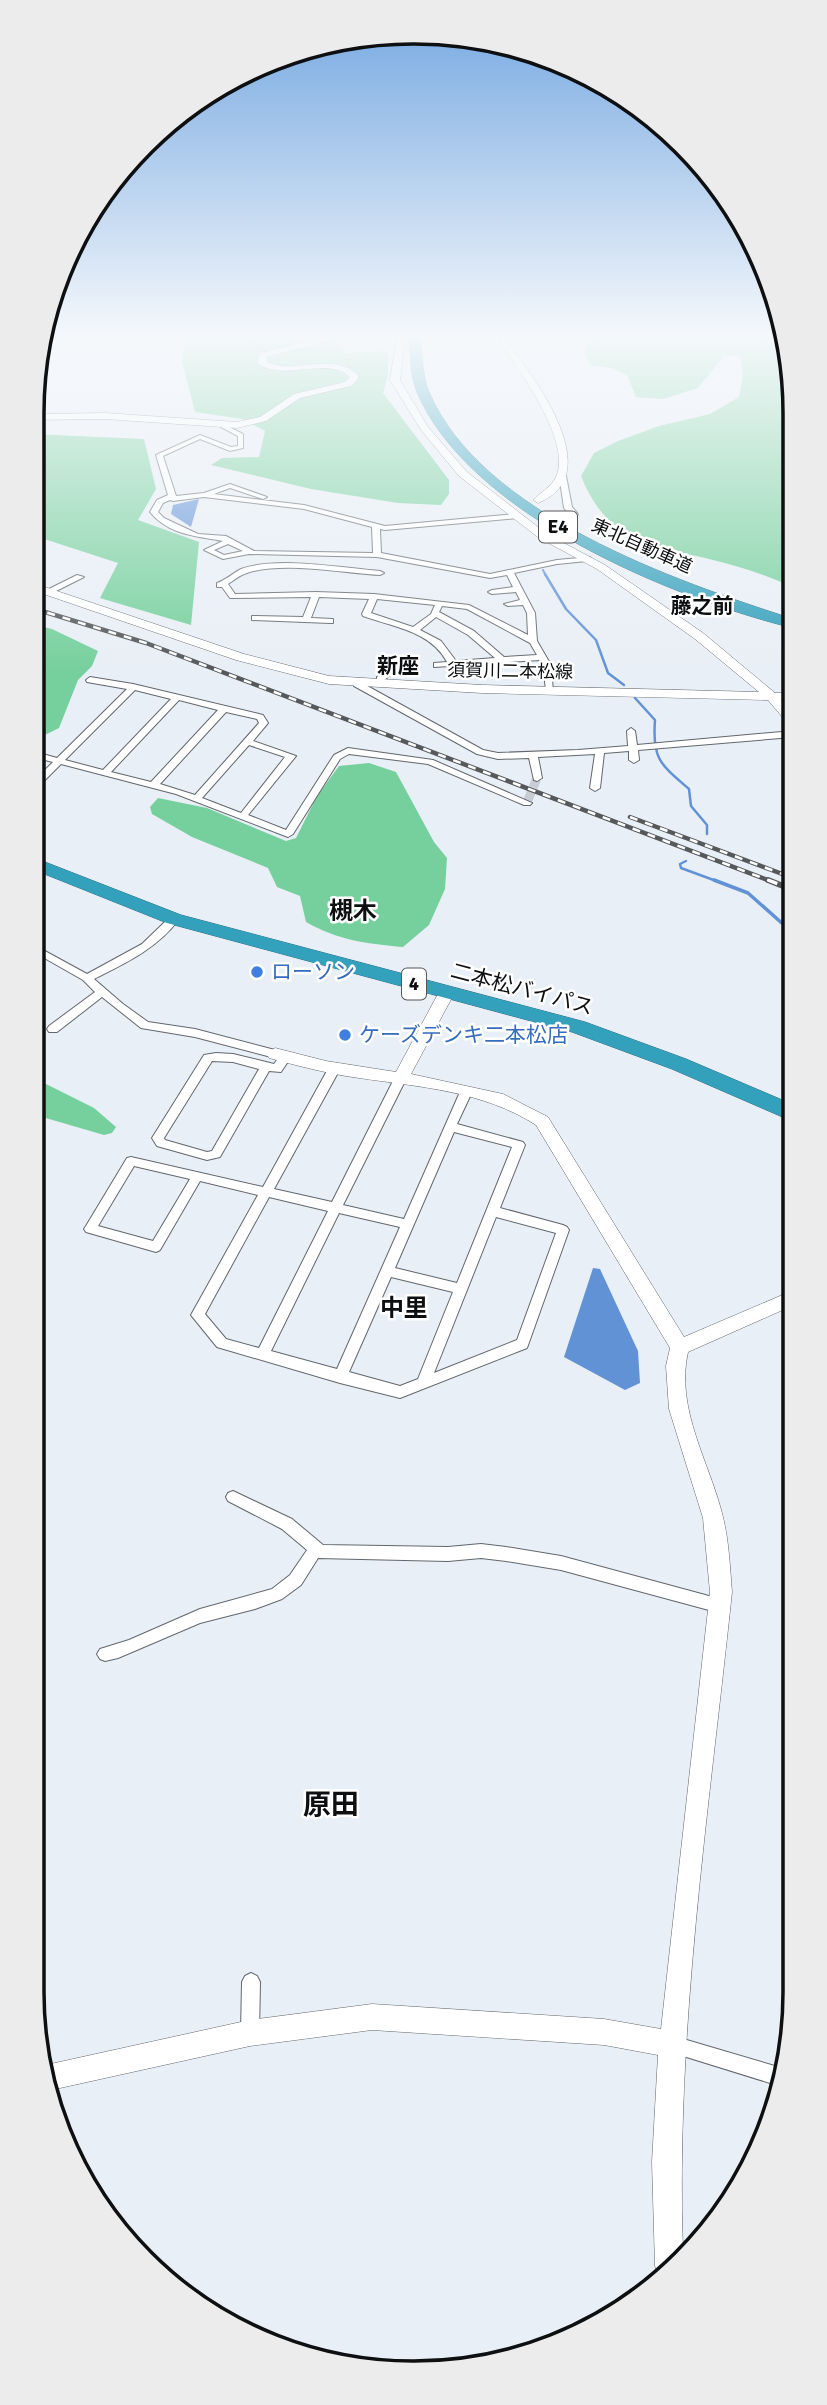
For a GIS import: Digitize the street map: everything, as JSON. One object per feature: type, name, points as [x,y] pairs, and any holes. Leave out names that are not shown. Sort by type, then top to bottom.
[{"type":"highway","name":"東北自動車道","points":[[455,446],[495,484],[570,534],[640,569],[726,603],[783,621]]},
{"type":"highway","name":"東北自動車道","points":[[468,446],[507,483],[554,515],[624,553],[709,589],[783,614]]},
{"type":"highway","name":"二本松バイパス","points":[[44,856],[92,877],[221,919],[567,1010],[697,1056],[783,1094]]},
{"type":"highway","name":"二本松バイパス","points":[[44,868],[174,919],[606,1037],[737,1087],[783,1109]]},
{"type":"street","points":[[180,446],[159,455],[171,496],[175,499],[204,495],[230,486],[277,503]]},
{"type":"street","points":[[222,446],[230,449],[241,446]]},
{"type":"street","points":[[439,446],[463,474],[520,517],[670,615],[771,696],[783,710]]},
{"type":"street","points":[[560,446],[564,457],[562,476],[568,508],[574,514]]},
{"type":"street","points":[[538,500],[562,476]]},
{"type":"street","points":[[204,495],[317,509],[376,527],[404,528],[520,517]]},
{"type":"street","points":[[171,496],[155,508],[156,516],[187,532],[223,538],[248,552]]},
{"type":"street","points":[[376,527],[377,555]]},
{"type":"street","points":[[226,542],[208,550],[223,557],[248,552],[377,555],[476,575],[510,574],[557,562],[587,559]]},
{"type":"street","points":[[318,552],[327,558],[371,566],[377,573],[285,567],[256,569],[240,572],[222,584],[233,596],[316,594],[440,601],[479,611],[533,640]]},
{"type":"street","points":[[510,574],[531,613],[533,640],[543,657],[550,690]]},
{"type":"street","points":[[47,592],[80,577]]},
{"type":"street","points":[[492,592],[519,589]]},
{"type":"street","name":"須賀川二本松線","points":[[44,591],[263,659],[357,684],[783,696]]},
{"type":"street","points":[[306,619],[316,594]]},
{"type":"street","points":[[374,596],[366,614],[414,630],[443,647],[453,664]]},
{"type":"street","points":[[414,630],[435,613],[440,601]]},
{"type":"street","points":[[508,604],[526,602]]},
{"type":"street","points":[[435,613],[487,644],[502,660]]},
{"type":"street","points":[[255,618],[330,621]]},
{"type":"street","points":[[437,666],[543,657]]},
{"type":"street","points":[[380,679],[405,660]]},
{"type":"street","points":[[90,680],[133,687],[260,717],[264,723],[197,798]]},
{"type":"street","points":[[357,684],[480,752],[498,756],[533,756],[783,735]]},
{"type":"street","points":[[44,777],[133,687]]},
{"type":"street","points":[[106,773],[177,697]]},
{"type":"street","points":[[153,786],[224,708]]},
{"type":"street","points":[[631,731],[634,760]]},
{"type":"street","points":[[243,816],[291,756],[248,742]]},
{"type":"street","points":[[44,757],[197,798],[288,834],[340,753],[348,751],[430,762],[527,803]]},
{"type":"street","points":[[595,788],[600,751]]},
{"type":"street","points":[[533,756],[537,778]]},
{"type":"street","points":[[87,978],[124,960],[154,939],[174,919]]},
{"type":"street","points":[[44,954],[87,978],[145,1025],[195,1033],[275,1059]]},
{"type":"street","points":[[53,1029],[102,992]]},
{"type":"street","points":[[262,1355],[401,1077],[447,992]]},
{"type":"street","points":[[275,1059],[216,1154],[207,1156],[161,1143],[158,1138],[208,1058],[216,1056],[275,1059],[401,1077],[518,1106],[542,1121],[680,1347],[673,1376],[677,1401],[713,1517],[720,1566],[720,1606],[673,2045],[666,2162],[669,2259]]},
{"type":"street","points":[[334,1069],[198,1315],[222,1343],[400,1392],[522,1345],[563,1230],[492,1211]]},
{"type":"street","points":[[340,1377],[466,1092]]},
{"type":"street","points":[[423,1384],[519,1144],[451,1127]]},
{"type":"street","points":[[198,1175],[156,1247],[90,1228],[131,1161],[198,1175],[267,1190],[407,1224]]},
{"type":"street","points":[[386,1271],[460,1289]]},
{"type":"street","points":[[680,1347],[783,1302]]},
{"type":"street","points":[[233,1497],[287,1524],[320,1552],[448,1554],[481,1551],[506,1554],[561,1563],[720,1606]]},
{"type":"street","points":[[105,1654],[124,1650],[204,1614],[224,1612],[284,1590],[295,1581],[315,1549]]},
{"type":"street","points":[[250,2033],[251,1982]]},
{"type":"street","points":[[54,2076],[250,2033],[372,2017],[604,2032],[673,2045],[774,2075]]},
{"type":"green space","points":[[44,446],[146,446],[156,489],[138,520],[199,542],[191,625],[100,598],[118,563],[44,539]]},
{"type":"green space","points":[[261,446],[423,446],[449,480],[449,494],[441,505],[398,503],[311,489],[211,465],[222,458],[259,457]]},
{"type":"green space","points":[[608,446],[783,446],[783,583],[738,567],[646,543],[615,526],[591,497],[581,476],[594,453]]},
{"type":"green space","points":[[44,627],[98,651],[92,666],[78,680],[59,728],[44,734]]},
{"type":"green space","points":[[369,763],[396,772],[434,842],[447,858],[445,889],[429,925],[403,947],[353,940],[306,922],[300,896],[277,887],[268,868],[192,837],[152,814],[150,807],[158,798],[207,808],[286,841],[296,838],[317,796],[339,766]]},
{"type":"green space","points":[[44,1083],[94,1108],[116,1127],[112,1133],[104,1135],[44,1118]]},
{"type":"water","points":[[199,499],[191,527],[171,514],[173,505]]},
{"type":"water","points":[[593,1268],[600,1269],[638,1351],[640,1383],[625,1390],[564,1357]]},
{"type":"waterway","points":[[543,570],[545,574]]},
{"type":"waterway","points":[[545,574],[566,609],[596,640],[608,673],[624,685]]},
{"type":"waterway","points":[[635,698],[655,720],[655,744],[660,760],[689,789],[691,806],[707,825],[707,834]]},
{"type":"waterway","points":[[686,861],[680,864],[681,868],[719,882]]},
{"type":"waterway","points":[[714,880],[748,893],[783,924]]},
{"type":"tunnel","points":[[528,800],[537,778]]},
{"type":"railway","points":[[44,612],[146,643],[773,882]]},
{"type":"railway","points":[[630,817],[783,874]]},
{"type":"railway","points":[[768,880],[773,882]]},
{"type":"railway","points":[[773,882],[783,886]]},
{"type":"place","name":"ローソン","points":[[257,972]]},
{"type":"place","name":"ケーズデンキ二本松店","points":[[345,1035]]},
{"type":"district","name":"藤之前","points":[[702,606]]},
{"type":"district","name":"新座","points":[[398,666]]},
{"type":"district","name":"槻木","points":[[353,911]]},
{"type":"district","name":"中里","points":[[404,1308]]},
{"type":"district","name":"原田","points":[[331,1805]]}]
